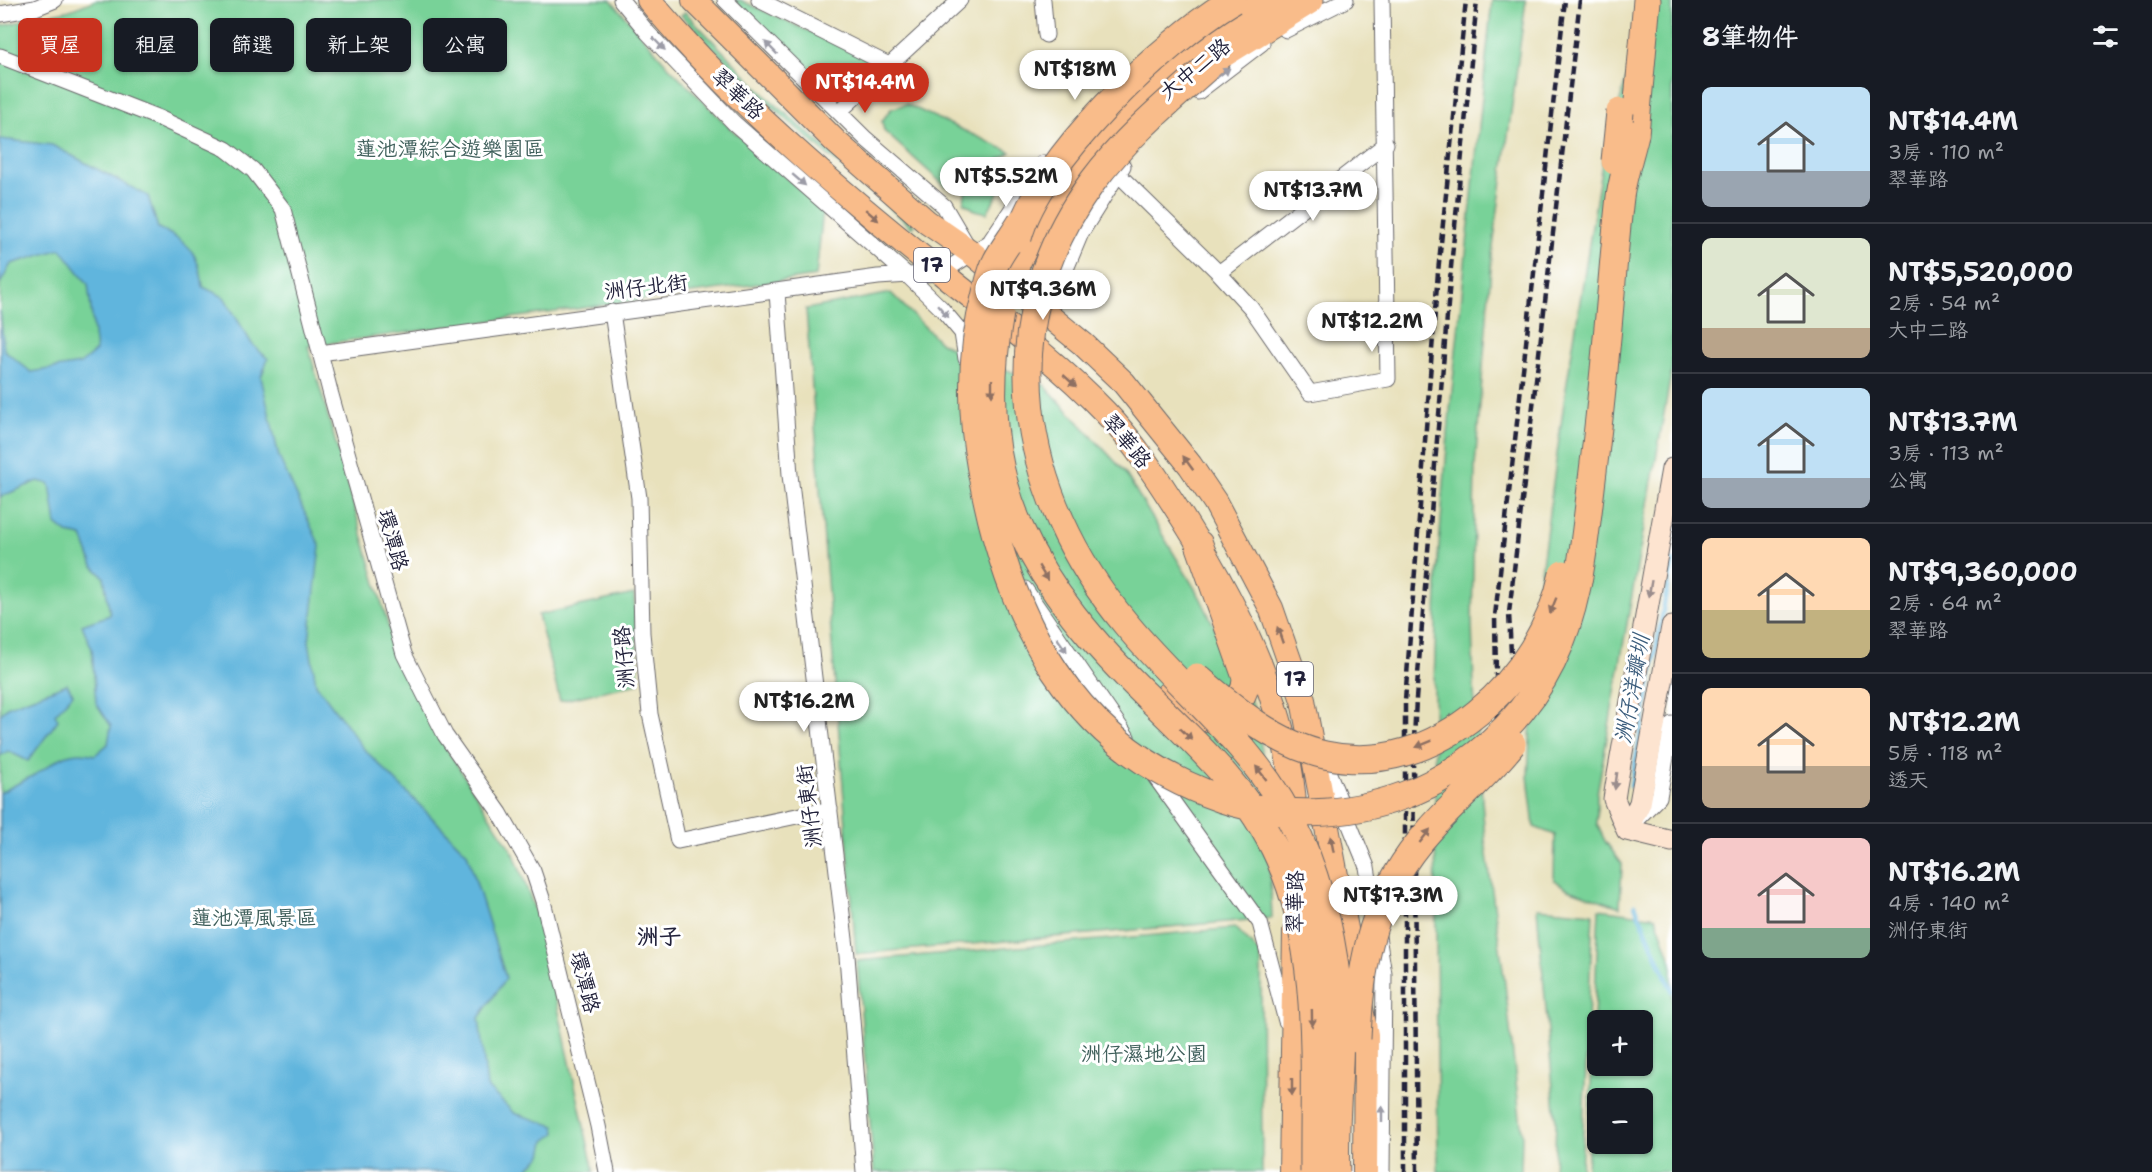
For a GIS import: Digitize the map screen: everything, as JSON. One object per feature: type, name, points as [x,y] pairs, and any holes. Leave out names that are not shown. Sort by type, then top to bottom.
[{"type":"highway","points":[[1233,0],[1216,10],[1144,67],[1094,119],[1055,168],[994,264],[981,313],[971,378],[976,442],[991,525],[1015,593],[1036,639],[1068,690],[1119,745],[1161,774],[1185,786],[1232,802],[1276,813],[1356,808],[1386,802],[1421,789],[1471,760],[1501,733],[1531,697],[1559,649],[1578,591],[1601,410],[1621,193],[1635,134]]},
{"type":"highway","points":[[1004,323],[1006,282],[1036,224],[1047,190],[1164,76],[1236,20],[1269,0]]},
{"type":"highway","points":[[1199,544],[1246,676],[1246,688],[1232,707],[1214,718],[1195,715],[1169,695],[1106,632],[1069,582],[1050,545],[1020,463],[1011,407],[1011,352],[1023,292],[1041,238],[1070,188],[1123,127],[1168,86],[1310,0]]},
{"type":"highway","points":[[1101,588],[1134,614],[1218,696],[1276,735],[1325,755],[1378,758],[1426,744],[1473,716],[1499,693],[1526,659],[1555,603],[1578,501],[1630,0]]},
{"type":"highway","points":[[1350,1172],[1358,1003],[1367,944],[1389,887],[1427,832],[1508,750],[1533,717],[1577,641],[1591,592],[1615,410],[1635,190],[1635,134],[1647,0]]},
{"type":"highway","points":[[1221,55],[1136,134],[1093,182],[1068,221],[1036,303],[1027,352],[1028,408],[1038,462],[1054,510],[1077,557],[1125,623],[1244,751],[1271,784],[1299,836],[1325,909],[1339,1005],[1336,1172]]},
{"type":"highway","points":[[1022,221],[1001,306],[991,386],[995,444],[1007,494],[1023,537],[1043,575],[1070,613],[1111,660],[1203,751],[1236,788],[1257,816],[1280,858],[1295,901],[1306,951],[1312,1011],[1314,1172]]},
{"type":"main road","name":"翠華路","points":[[649,0],[714,72],[789,142],[941,273],[1004,323],[1105,412],[1152,471],[1199,544],[1244,624],[1272,694],[1295,794],[1291,1172]]},
{"type":"main road","name":"翠華路","points":[[694,0],[836,142],[927,222],[981,248],[1006,282],[1040,300],[1124,383],[1190,465],[1215,502],[1271,608],[1303,700],[1366,1035],[1365,1172]]},
{"type":"street","points":[[0,14],[35,8],[56,0]]},
{"type":"street","name":"翠華路","points":[[621,0],[648,33],[734,123],[906,274],[962,333],[983,474],[996,535],[1004,553],[1057,638],[1260,923],[1292,1050]]},
{"type":"street","name":"翠華路","points":[[725,0],[866,139],[944,206],[981,248]]},
{"type":"street","points":[[759,0],[889,66]]},
{"type":"street","points":[[840,111],[960,0]]},
{"type":"street","points":[[1043,0],[1046,35]]},
{"type":"street","name":"大中二路","points":[[981,248],[1037,171],[1111,84],[1209,0]]},
{"type":"street","name":"大中二路","points":[[1004,323],[1058,288],[1082,232],[1117,173],[1149,134],[1203,88],[1266,40],[1346,0]]},
{"type":"street","points":[[1117,173],[1219,273],[1251,308],[1310,393],[1388,379],[1382,0]]},
{"type":"street","name":"環潭路","points":[[0,56],[159,118],[226,149],[253,170],[283,209],[404,654],[445,735],[500,813],[533,871],[543,901],[598,1126],[607,1172]]},
{"type":"street","points":[[1219,273],[1386,144]]},
{"type":"street","points":[[941,273],[981,248],[1003,239],[1047,190]]},
{"type":"street","points":[[1040,300],[1054,259],[1074,221]]},
{"type":"street","name":"洲仔北街","points":[[321,353],[906,274],[941,273]]},
{"type":"street","name":"洲仔東街","points":[[777,292],[790,475],[848,956],[864,1172]]},
{"type":"street","name":"洲仔路","points":[[612,312],[639,498],[642,633],[650,714],[678,841],[830,809]]},
{"type":"street","points":[[962,333],[989,345],[1004,323]]},
{"type":"street","points":[[1627,830],[1614,799],[1672,469]]},
{"type":"street","points":[[1627,830],[1640,804],[1672,627]]},
{"type":"street","name":"翠華路","points":[[1303,700],[1329,774],[1367,867],[1384,974],[1382,1172]]},
{"type":"street","points":[[1627,830],[1659,797],[1672,724]]},
{"type":"street","points":[[1627,830],[1672,841]]},
{"type":"green space","name":"蓮池潭風景區","points":[[96,0],[611,0],[670,68],[730,128],[823,210],[816,276],[308,346],[390,632],[429,721],[514,854],[539,921],[594,1172],[0,1172],[0,26],[18,22],[18,72],[102,72],[102,18],[35,18],[70,10]]},
{"type":"green space","points":[[734,0],[740,0],[870,59],[839,87],[821,86]]},
{"type":"green space","points":[[1492,0],[1526,0],[1492,255],[1475,466],[1472,623],[1474,691],[1485,840],[1505,984],[1522,1135],[1521,1172],[1438,1172],[1434,685],[1438,558],[1450,410]]},
{"type":"green space","points":[[1650,0],[1672,0],[1672,368],[1597,794],[1597,824],[1605,841],[1622,864],[1620,907],[1568,889],[1554,880],[1555,835],[1534,827],[1528,776],[1537,601],[1565,395],[1603,157]]},
{"type":"green space","points":[[685,12],[766,96],[914,225],[912,228],[762,98],[681,15]]},
{"type":"green space","points":[[906,104],[1011,152],[963,183],[945,186],[884,131],[882,121],[891,109]]},
{"type":"green space","points":[[1010,171],[987,213],[975,210],[964,203],[965,193],[978,182]]},
{"type":"green space","points":[[891,293],[941,343],[1044,385],[1124,471],[1200,597],[1254,709],[1265,767],[1272,918],[856,954],[806,309]]},
{"type":"green space","points":[[634,594],[639,683],[560,701],[538,615]]},
{"type":"green space","points":[[1537,908],[1593,913],[1581,1172],[1554,1172],[1556,1122]]},
{"type":"green space","points":[[1599,909],[1656,917],[1672,963],[1672,1172],[1587,1172],[1588,1154],[1653,1154],[1653,1088],[1591,1088],[1591,1076],[1653,1076],[1653,1010],[1594,1010]]},
{"type":"green space","name":"洲仔濕地公園","points":[[1236,928],[1261,955],[1262,1172],[874,1172],[857,961]]},
{"type":"water","points":[[0,139],[52,145],[148,196],[158,228],[178,238],[191,250],[199,265],[203,287],[224,297],[252,344],[268,359],[261,377],[279,457],[320,546],[309,641],[316,684],[363,748],[467,853],[506,978],[479,1018],[487,1087],[514,1113],[555,1126],[556,1133],[545,1141],[542,1155],[525,1172],[0,1172],[0,793],[62,757],[76,753],[95,755],[108,744],[111,726],[96,703],[92,649],[82,625],[110,615],[104,577],[93,566],[82,536],[67,533],[56,524],[50,484],[38,481],[0,497],[0,309],[4,350],[31,372],[80,364],[96,351],[88,284],[61,249],[11,264],[0,284]]},
{"type":"water","points":[[67,684],[73,694],[55,714],[58,720],[28,761],[8,751],[0,756],[0,715],[7,707]]},
{"type":"waterway","name":"洲仔洋瓣圳","points":[[1631,786],[1672,562]]},
{"type":"waterway","name":"洲仔洋瓣圳","points":[[1635,905],[1672,991]]},
{"type":"railway","points":[[1405,1172],[1405,701],[1438,272],[1466,0]]},
{"type":"railway","points":[[1417,1172],[1413,760],[1416,699],[1451,267],[1477,0]]},
{"type":"railway","points":[[1497,736],[1495,616],[1565,0]]},
{"type":"railway","points":[[1511,733],[1512,674],[1509,613],[1580,0]]},
{"type":"district","name":"洲子","points":[[659,936]]},
{"type":"park label","name":"蓮池潭綜合遊樂園區","points":[[450,149]]}]
